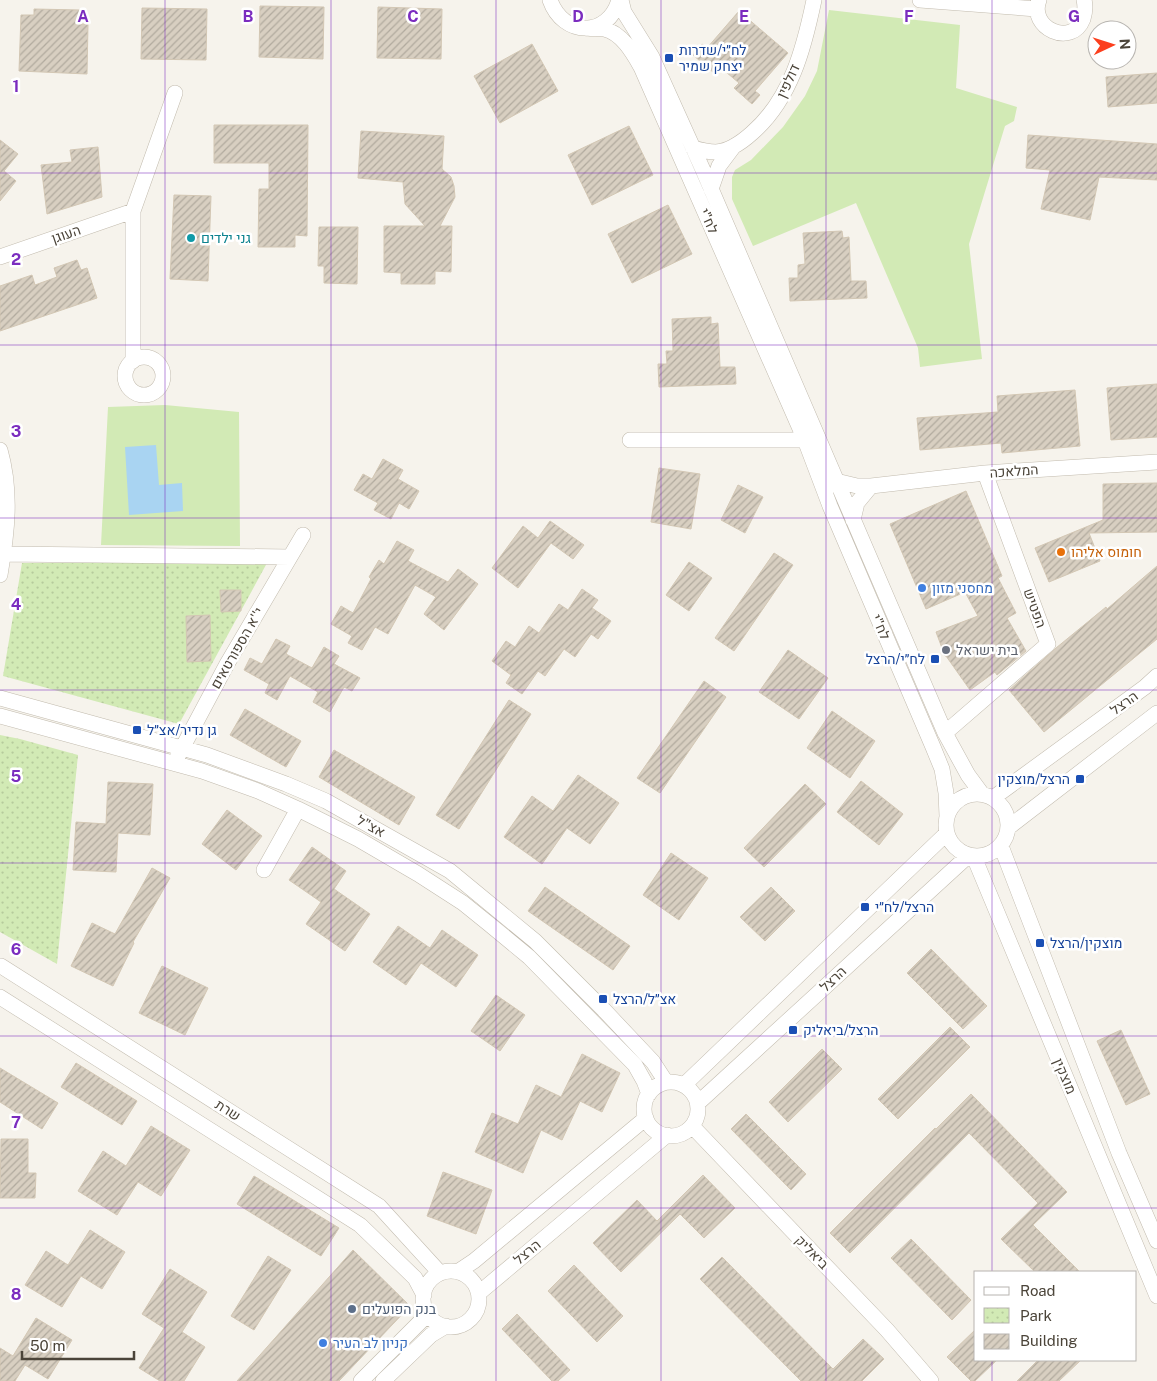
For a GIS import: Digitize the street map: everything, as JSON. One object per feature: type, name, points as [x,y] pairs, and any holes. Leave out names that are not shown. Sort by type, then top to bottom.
[{"type":"street","points":[[588,28],[599,26],[610,19],[620,0]]},
{"type":"street","name":"לח\"י","points":[[620,0],[624,12],[652,57],[711,189],[942,769],[947,816]]},
{"type":"street","name":"דולפין","points":[[735,145],[759,127],[773,112],[786,90],[804,44],[814,0]]},
{"type":"street","points":[[920,0],[1038,4],[1038,17],[1042,25],[1051,32],[1060,34],[1068,33],[1082,23],[1086,12],[1084,0]]},
{"type":"street","name":"לח\"י","points":[[550,4],[562,20],[573,26],[605,30],[614,34],[628,45],[641,67],[809,435]]},
{"type":"street","points":[[132,361],[133,211],[175,93]]},
{"type":"street","points":[[693,148],[715,152],[735,145]]},
{"type":"street","points":[[711,189],[719,166],[735,145]]},
{"type":"street","name":"העוגן","points":[[0,257],[133,211]]},
{"type":"street","points":[[630,440],[809,435]]},
{"type":"street","points":[[0,450],[8,492],[6,537],[0,576]]},
{"type":"street","name":"המלאכה","points":[[830,486],[871,486],[985,473],[1157,462]]},
{"type":"street","name":"הפטיש","points":[[945,733],[1048,644],[985,473]]},
{"type":"street","name":"לח\"י","points":[[830,486],[853,520],[945,733],[968,775],[987,796]]},
{"type":"street","points":[[853,520],[857,503],[871,486]]},
{"type":"street","name":"י''א הספורטאים","points":[[175,764],[181,748],[227,664],[303,535]]},
{"type":"street","points":[[4,554],[290,557]]},
{"type":"street","name":"הרצל","points":[[987,796],[1145,687],[1157,676]]},
{"type":"street","name":"אצ\"ל","points":[[0,698],[181,748],[268,777],[326,801],[450,871],[536,941],[654,1062],[666,1082]]},
{"type":"street","name":"הרצל","points":[[1009,827],[1157,714]]},
{"type":"street","name":"אצ\"ל","points":[[0,716],[202,771],[258,790],[358,839],[462,902],[529,957],[635,1066],[644,1080],[649,1094]]},
{"type":"street","points":[[966,796],[987,796],[1004,808],[1008,817],[1007,837],[994,852],[984,856],[971,856],[958,851],[951,843],[947,833],[947,816],[951,808],[957,800],[966,796]]},
{"type":"street","points":[[264,870],[298,808]]},
{"type":"street","name":"הרצל","points":[[684,1085],[947,833]]},
{"type":"street","name":"מוצקין","points":[[1001,846],[1119,1153],[1157,1241]]},
{"type":"street","name":"הרצל","points":[[698,1104],[971,856]]},
{"type":"street","name":"מוצקין","points":[[971,856],[1157,1296]]},
{"type":"street","points":[[0,965],[0,975]]},
{"type":"street","name":"שרת","points":[[0,965],[380,1206],[440,1273]]},
{"type":"street","name":"שרת","points":[[0,997],[360,1225],[415,1278],[424,1295]]},
{"type":"street","points":[[666,1082],[676,1082],[684,1085],[693,1093],[698,1104],[696,1120],[692,1126],[681,1134],[667,1135],[654,1129],[646,1118],[645,1106],[649,1094],[659,1084],[666,1082]]},
{"type":"street","name":"הרצל","points":[[458,1271],[474,1261],[646,1118]]},
{"type":"street","name":"ביאליק","points":[[692,1126],[887,1330],[931,1381]]},
{"type":"street","name":"הרצל","points":[[479,1293],[667,1135]]},
{"type":"street","points":[[458,1271],[472,1279],[479,1293],[479,1300],[474,1315],[462,1325],[446,1326],[439,1324],[428,1314],[424,1302],[426,1286],[432,1278],[440,1273],[458,1271]]},
{"type":"street","points":[[362,1381],[428,1314]]},
{"type":"street","points":[[383,1381],[431,1335],[446,1326]]},
{"type":"green space","points":[[829,10],[960,25],[956,88],[1017,107],[1014,121],[1005,126],[969,244],[982,359],[920,367],[918,348],[856,203],[753,246],[732,199],[732,177],[735,170],[751,160],[783,127],[805,96],[817,71]]},
{"type":"green space","points":[[165,405],[239,412],[240,546],[101,545],[108,407]]},
{"type":"green space","points":[[22,563],[267,563],[179,724],[3,676]]},
{"type":"green space","points":[[0,735],[78,755],[57,964],[0,932]]},
{"type":"water","points":[[156,445],[159,485],[182,483],[183,511],[129,515],[125,447]]},
{"type":"building","points":[[260,6],[324,7],[323,59],[259,57]]},
{"type":"building","points":[[378,7],[442,9],[441,59],[377,58]]},
{"type":"building","points":[[142,8],[207,9],[206,60],[141,59]]},
{"type":"building","points":[[34,9],[80,10],[80,24],[88,24],[87,74],[19,71],[21,15],[34,15]]},
{"type":"building","points":[[739,11],[788,53],[755,91],[760,95],[752,104],[734,88],[739,83],[720,67],[714,73],[693,55],[702,44],[707,48]]},
{"type":"building","points":[[532,44],[558,91],[500,123],[474,76]]},
{"type":"building","points":[[1157,73],[1157,103],[1108,107],[1106,77]]},
{"type":"building","points":[[214,125],[308,125],[307,236],[295,235],[295,247],[258,247],[259,189],[269,189],[269,163],[214,163]]},
{"type":"building","points":[[629,126],[653,175],[592,205],[568,155]]},
{"type":"building","points":[[361,131],[444,136],[442,169],[451,177],[455,197],[440,226],[452,226],[451,272],[435,271],[435,284],[401,284],[401,273],[384,272],[384,226],[425,226],[405,204],[403,182],[358,178]]},
{"type":"building","points":[[1028,135],[1157,144],[1157,180],[1099,177],[1090,220],[1041,209],[1050,170],[1026,168]]},
{"type":"building","points":[[0,140],[18,154],[4,171],[16,181],[0,201]]},
{"type":"building","points":[[98,147],[102,197],[47,214],[41,165],[72,162],[70,150]]},
{"type":"building","name":"גני ילדים","points":[[174,195],[211,196],[208,281],[170,279]]},
{"type":"building","points":[[668,205],[692,254],[632,283],[608,234]]},
{"type":"building","points":[[319,227],[358,227],[357,284],[324,283],[324,266],[318,266]]},
{"type":"building","points":[[842,231],[843,238],[849,237],[851,281],[866,281],[867,298],[790,301],[789,278],[798,278],[798,265],[805,264],[803,233]]},
{"type":"building","points":[[77,260],[81,270],[87,268],[97,298],[0,331],[0,286],[32,275],[35,285],[57,277],[54,268]]},
{"type":"building","points":[[711,317],[711,324],[718,323],[720,367],[735,367],[736,384],[659,387],[658,364],[667,364],[666,351],[673,351],[672,319]]},
{"type":"building","points":[[1157,384],[1157,437],[1111,440],[1107,388]]},
{"type":"building","points":[[1075,390],[1080,446],[1002,453],[1001,443],[920,450],[917,418],[998,412],[997,396]]},
{"type":"building","points":[[383,459],[403,470],[398,479],[419,491],[409,509],[399,503],[391,519],[374,510],[378,503],[354,490],[363,474],[372,479]]},
{"type":"building","points":[[659,468],[700,474],[691,529],[651,522]]},
{"type":"building","points":[[1157,483],[1157,532],[1089,533],[1100,561],[1049,582],[1035,548],[1103,520],[1103,484]]},
{"type":"building","points":[[738,485],[763,497],[745,533],[721,520]]},
{"type":"building","points":[[966,491],[1002,576],[998,578],[1016,613],[1007,618],[1026,651],[997,675],[995,672],[970,690],[945,656],[936,632],[978,616],[965,592],[926,609],[890,524]]},
{"type":"building","points":[[550,521],[584,545],[573,559],[551,543],[518,588],[492,568],[523,526],[538,538]]},
{"type":"building","points":[[397,541],[414,550],[408,561],[448,582],[458,569],[478,584],[444,630],[424,614],[436,597],[415,585],[388,634],[375,627],[362,650],[348,643],[352,636],[331,624],[341,606],[353,613],[379,560],[384,564]]},
{"type":"building","points":[[774,553],[793,565],[734,651],[715,638]]},
{"type":"building","points":[[689,562],[712,578],[689,611],[666,595]]},
{"type":"building","points":[[1157,566],[1157,639],[1044,732],[1009,690],[1056,648],[1106,607],[1107,609]]},
{"type":"building","points":[[582,589],[598,600],[592,608],[611,621],[598,639],[591,634],[575,657],[564,649],[545,676],[538,671],[522,694],[506,683],[511,675],[492,661],[506,641],[515,647],[529,626],[539,633],[559,604],[568,610]]},
{"type":"building","points":[[220,590],[241,590],[241,611],[221,612]]},
{"type":"building","points":[[210,615],[211,661],[187,662],[186,616]]},
{"type":"building","points":[[276,639],[290,646],[286,654],[312,668],[324,647],[339,656],[334,664],[360,678],[352,691],[344,687],[330,712],[313,702],[318,692],[290,676],[277,700],[265,693],[269,684],[244,670],[250,658],[262,664]]},
{"type":"building","points":[[788,650],[828,678],[799,719],[759,692]]},
{"type":"building","points":[[704,681],[726,697],[660,793],[637,778]]},
{"type":"building","points":[[509,700],[531,714],[459,829],[436,815]]},
{"type":"building","points":[[245,709],[301,741],[286,767],[230,735]]},
{"type":"building","points":[[832,711],[875,741],[850,778],[807,748]]},
{"type":"building","points":[[334,750],[415,797],[399,825],[319,777]]},
{"type":"building","points":[[578,775],[619,803],[590,844],[567,828],[542,864],[504,837],[532,796],[553,811]]},
{"type":"building","points":[[861,781],[903,814],[879,845],[837,812]]},
{"type":"building","points":[[108,782],[153,784],[150,835],[118,833],[116,872],[73,870],[76,822],[106,824]]},
{"type":"building","points":[[805,784],[826,804],[764,867],[744,848]]},
{"type":"building","points":[[227,810],[262,836],[236,870],[202,844]]},
{"type":"building","points":[[312,847],[346,871],[334,889],[370,914],[345,951],[306,924],[321,902],[289,880]]},
{"type":"building","points":[[671,853],[708,878],[679,920],[643,895]]},
{"type":"building","points":[[152,868],[170,878],[133,942],[113,986],[71,966],[92,923],[115,934]]},
{"type":"building","points":[[545,887],[630,946],[613,970],[528,911]]},
{"type":"building","points":[[771,887],[795,911],[765,941],[740,917]]},
{"type":"building","points":[[398,926],[430,948],[442,930],[478,955],[456,987],[421,963],[406,985],[373,962]]},
{"type":"building","points":[[931,949],[987,1006],[963,1029],[907,973]]},
{"type":"building","points":[[162,966],[208,988],[185,1035],[139,1013]]},
{"type":"building","points":[[496,995],[525,1015],[500,1051],[471,1031]]},
{"type":"building","points":[[950,1027],[970,1047],[898,1119],[878,1099]]},
{"type":"building","points":[[1121,1030],[1150,1094],[1126,1105],[1097,1041]]},
{"type":"building","points":[[822,1049],[842,1069],[788,1122],[769,1102]]},
{"type":"building","points":[[582,1054],[620,1073],[602,1112],[580,1101],[562,1140],[541,1130],[523,1173],[475,1152],[492,1113],[518,1124],[536,1085],[561,1097]]},
{"type":"building","points":[[76,1063],[137,1101],[122,1125],[61,1087]]},
{"type":"building","points":[[0,1068],[58,1103],[42,1129],[0,1102]]},
{"type":"building","points":[[971,1094],[1067,1192],[1033,1225],[1079,1271],[1034,1271],[1001,1239],[1038,1203],[969,1133],[850,1253],[830,1233]]},
{"type":"building","points":[[746,1114],[806,1174],[791,1190],[731,1129]]},
{"type":"building","points":[[151,1126],[190,1150],[161,1196],[138,1182],[117,1215],[78,1191],[103,1151],[126,1166]]},
{"type":"building","points":[[1,1139],[28,1139],[28,1173],[36,1173],[35,1198],[0,1198]]},
{"type":"building","points":[[443,1172],[492,1190],[476,1234],[427,1216]]},
{"type":"building","points":[[703,1175],[735,1208],[704,1238],[680,1214],[621,1272],[593,1243],[637,1200],[657,1221]]},
{"type":"building","points":[[254,1176],[339,1228],[321,1256],[237,1204]]},
{"type":"building","points":[[90,1230],[125,1252],[102,1289],[81,1276],[62,1307],[25,1285],[46,1251],[68,1265]]},
{"type":"building","points":[[911,1239],[971,1300],[952,1320],[891,1258]]},
{"type":"building","name":"קניון לב העיר","points":[[353,1250],[410,1306],[339,1381],[237,1381]]},
{"type":"building","points":[[268,1256],[291,1270],[254,1330],[231,1316]]},
{"type":"building","points":[[722,1257],[833,1369],[863,1339],[884,1359],[862,1381],[801,1381],[700,1279]]},
{"type":"building","points":[[574,1265],[623,1316],[597,1342],[548,1291]]},
{"type":"building","points":[[170,1269],[207,1292],[182,1332],[205,1347],[184,1381],[160,1381],[139,1368],[164,1328],[142,1314]]},
{"type":"building","points":[[517,1314],[570,1370],[558,1381],[552,1381],[502,1329]]},
{"type":"building","points":[[36,1318],[72,1340],[48,1379],[25,1365],[15,1381],[0,1381],[0,1348],[13,1356]]},
{"type":"building","points":[[974,1331],[974,1361],[996,1361],[975,1381],[971,1381],[947,1357]]},
{"type":"building","points":[[1037,1361],[1080,1361],[1059,1381],[1017,1381]]},
{"type":"place","name":"לח״י/שדרות יצחק שמיר","points":[[669,58]]},
{"type":"place","name":"גני ילדים","points":[[191,238]]},
{"type":"place","name":"חומוס אליהו","points":[[1061,552]]},
{"type":"place","name":"מחסני מזון","points":[[922,588]]},
{"type":"place","name":"בית ישראל","points":[[946,650]]},
{"type":"place","name":"לח״י/הרצל","points":[[935,659]]},
{"type":"place","name":"גן נדיר/אצ״ל","points":[[137,730]]},
{"type":"place","name":"הרצל/מוצקין","points":[[1080,779]]},
{"type":"place","name":"הרצל/לח״י","points":[[865,907]]},
{"type":"place","name":"מוצקין/הרצל","points":[[1040,943]]},
{"type":"place","name":"אצ״ל/הרצל","points":[[603,999]]},
{"type":"place","name":"הרצל/ביאליק","points":[[793,1030]]},
{"type":"place","name":"בנק הפועלים","points":[[352,1309]]},
{"type":"place","name":"קניון לב העיר","points":[[323,1343]]}]
